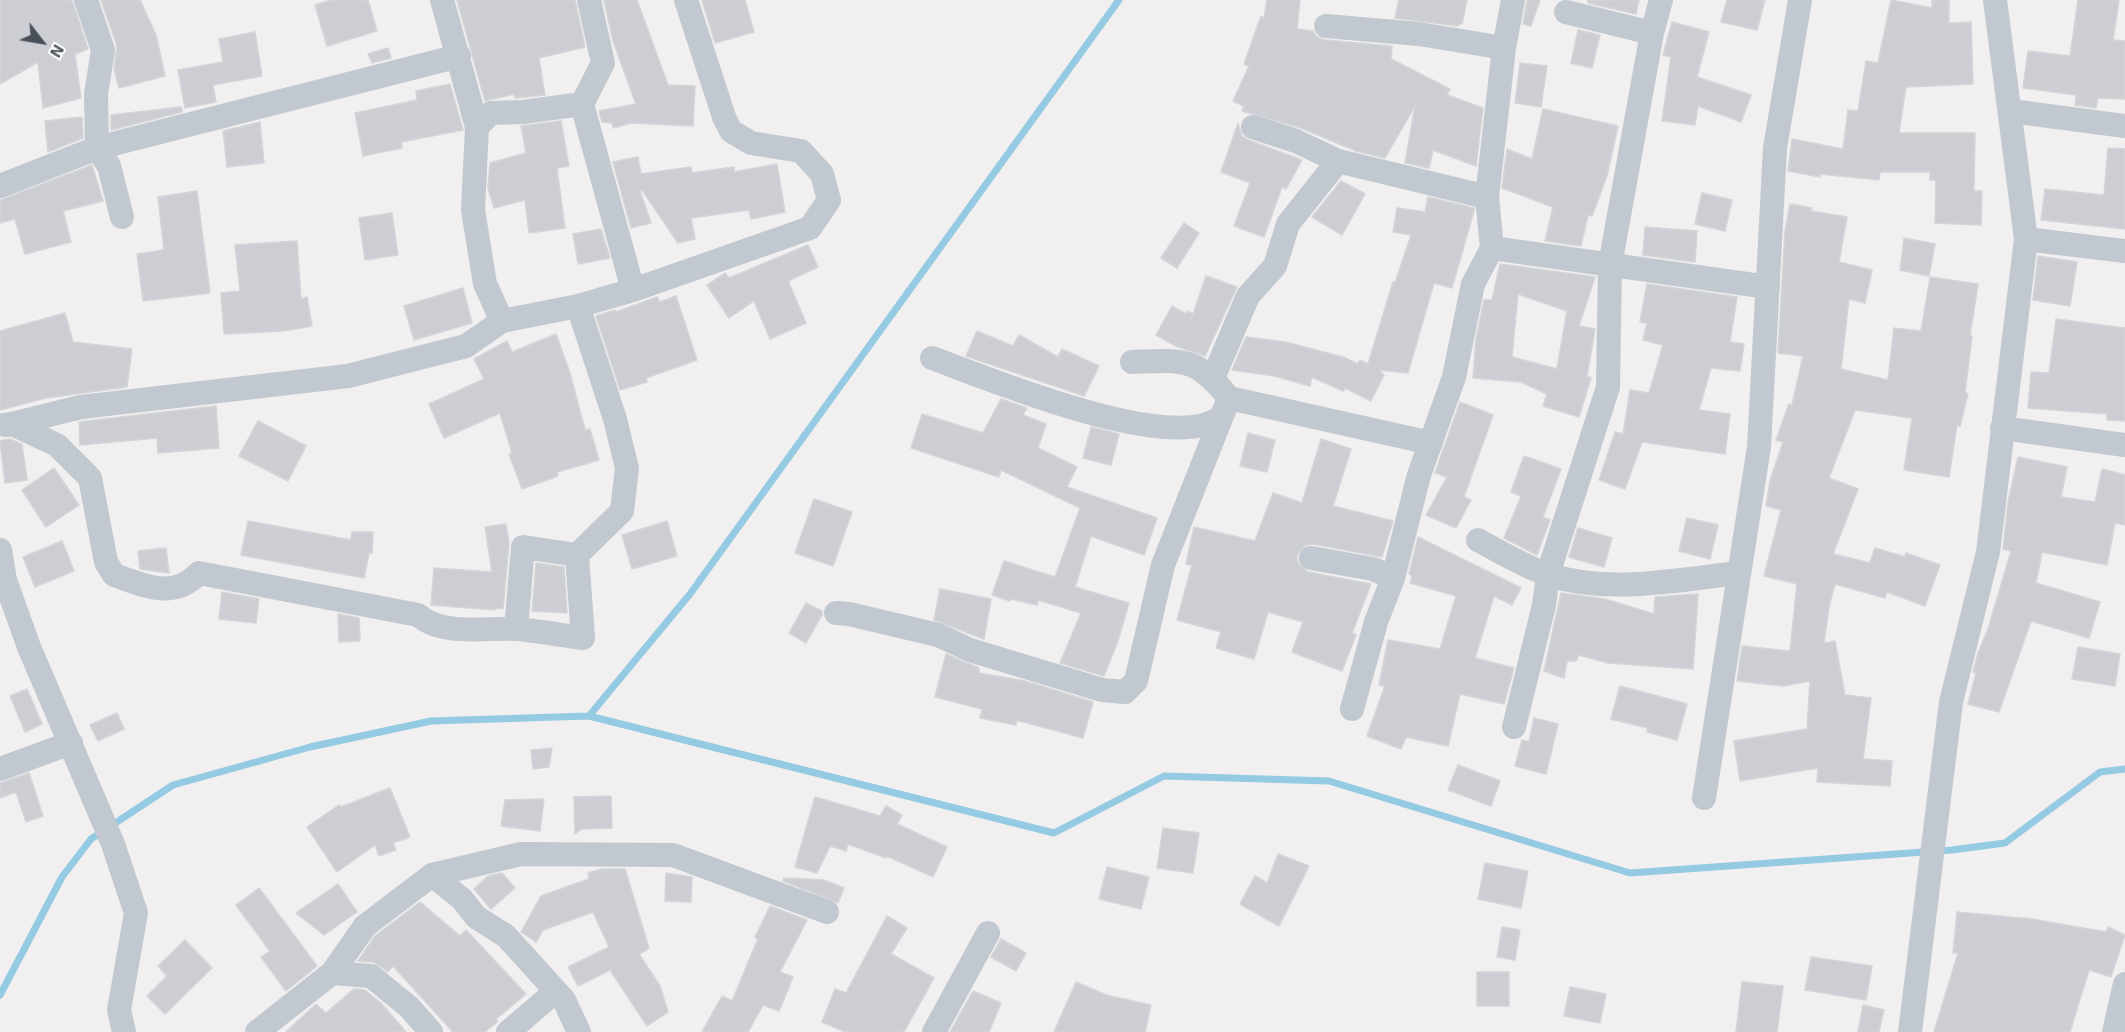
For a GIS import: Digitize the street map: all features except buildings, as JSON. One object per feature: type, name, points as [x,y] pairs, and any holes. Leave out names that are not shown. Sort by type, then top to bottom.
[{"type":"street","points":[[86,0],[103,50],[96,94],[97,148],[109,166],[122,217]]},
{"type":"street","points":[[442,0],[477,127],[473,210],[485,284],[502,321]]},
{"type":"street","points":[[589,0],[603,63],[582,104],[633,290]]},
{"type":"street","points":[[6,425],[81,407],[348,376],[466,346],[502,321],[578,306],[633,290],[810,228],[829,200],[822,174],[801,151],[751,144],[731,130],[724,117],[686,0]]},
{"type":"street","points":[[1352,709],[1376,622],[1393,578],[1419,475],[1454,377],[1473,284],[1492,248],[1487,197],[1504,48],[1513,0]]},
{"type":"street","points":[[1514,727],[1544,605],[1548,574],[1608,387],[1610,265],[1660,0]]},
{"type":"street","points":[[1704,798],[1759,447],[1775,148],[1800,0]]},
{"type":"street","points":[[1910,1032],[1951,702],[1988,552],[2026,239],[1995,0]]},
{"type":"street","points":[[1566,12],[1652,33]]},
{"type":"street","points":[[1326,26],[1419,34],[1504,48]]},
{"type":"street","points":[[0,186],[97,148],[459,56]]},
{"type":"street","points":[[477,127],[491,113],[523,112],[582,104]]},
{"type":"street","points":[[2011,111],[2125,126]]},
{"type":"street","points":[[1253,127],[1296,141],[1338,162],[1487,197]]},
{"type":"street","points":[[1213,378],[1248,296],[1275,266],[1288,224],[1338,162]]},
{"type":"street","points":[[2026,239],[2125,251]]},
{"type":"street","points":[[1492,248],[1768,287]]},
{"type":"street","points":[[6,425],[57,445],[90,478],[106,562],[114,575],[156,590],[189,584],[199,573],[418,615],[428,624],[476,630],[516,629],[583,638],[577,555],[622,511],[627,468],[615,419],[578,306]]},
{"type":"street","points":[[932,358],[1063,405],[1149,426],[1186,428],[1214,423],[1225,407]]},
{"type":"street","points":[[836,613],[938,635],[970,650],[1102,690],[1125,692],[1136,681],[1163,565],[1225,407],[1213,378],[1181,360],[1132,362]]},
{"type":"street","points":[[1225,407],[1431,443]]},
{"type":"street","points":[[2002,428],[2125,445]]},
{"type":"street","points":[[1478,540],[1548,574],[1585,582],[1653,583],[1738,573]]},
{"type":"street","points":[[516,629],[523,547],[577,555]]},
{"type":"street","points":[[0,550],[5,580],[29,647],[113,844],[136,913],[119,1010],[124,1032]]},
{"type":"street","points":[[1311,558],[1372,569],[1393,578]]},
{"type":"street","points":[[0,769],[71,743]]},
{"type":"street","points":[[257,1032],[332,974],[365,926],[432,875],[521,854],[673,855],[827,912]]},
{"type":"street","points":[[432,875],[462,899],[476,917],[506,936],[564,1000],[579,1032]]},
{"type":"street","points":[[934,1032],[988,933]]},
{"type":"street","points":[[332,974],[371,976],[409,1007],[430,1032]]},
{"type":"street","points":[[2114,1032],[2125,984]]},
{"type":"street","points":[[508,1032],[556,991]]},
{"type":"waterway","points":[[589,716],[690,594],[1119,0]]},
{"type":"waterway","points":[[0,995],[62,877],[91,839],[173,785],[310,747],[431,721],[589,716],[1054,833],[1164,776],[1329,781],[1630,873],[1952,850],[2005,843],[2100,772],[2125,769]]}]
